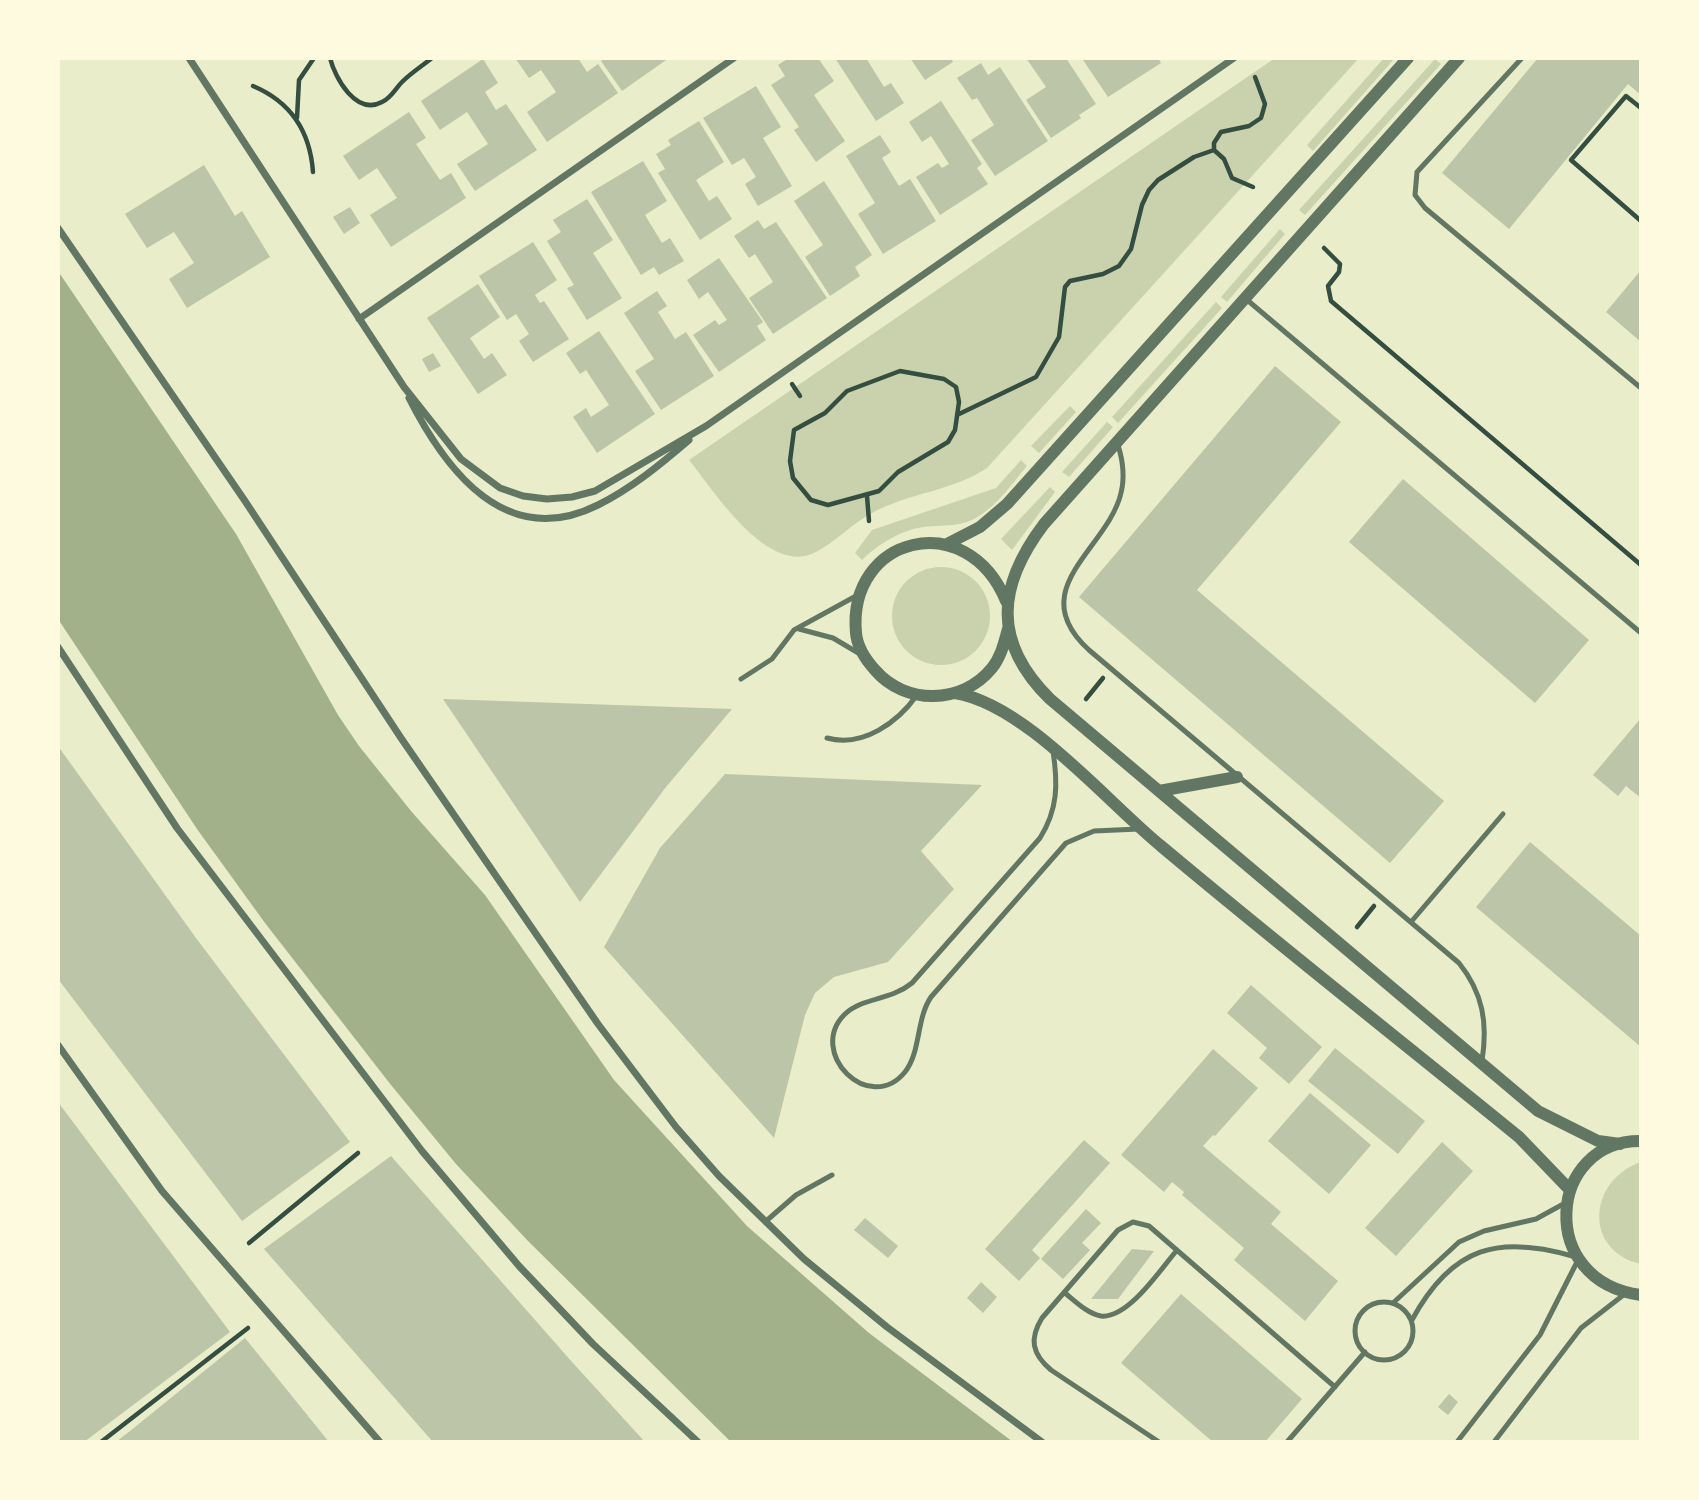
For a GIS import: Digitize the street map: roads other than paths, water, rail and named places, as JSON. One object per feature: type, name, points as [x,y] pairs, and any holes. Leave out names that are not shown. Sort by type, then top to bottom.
[{"type":"street","points":[[188,58],[404,387],[461,459],[479,475],[500,488],[535,498],[572,498],[595,491],[706,426],[1234,58]]},
{"type":"street","points":[[359,319],[734,58]]},
{"type":"street","points":[[947,544],[980,527],[1007,504],[1408,58]]},
{"type":"street","points":[[1006,602],[1020,561],[1031,541],[1243,298],[1459,58]]},
{"type":"street","points":[[58,228],[267,534],[401,738],[606,1035],[676,1127],[765,1223],[845,1294],[1042,1442]]},
{"type":"street","points":[[404,387],[434,443],[472,490],[506,510],[545,518],[571,515],[613,497],[655,468],[706,426]]},
{"type":"street","points":[[1008,628],[1003,650],[991,668],[975,684],[955,693],[930,697],[905,692],[883,680],[865,657],[856,637],[855,611],[859,594],[877,566],[897,551],[921,543],[947,544],[967,552],[985,565],[998,582],[1006,602],[1008,628],[1020,659],[1038,687],[1538,1111],[1557,1123],[1598,1141],[1620,1144],[1641,1141]]},
{"type":"street","points":[[58,647],[177,828],[422,1151],[520,1266],[584,1334],[698,1442]]},
{"type":"street","points":[[955,693],[974,696],[1004,711],[1054,751],[1141,829],[1519,1137],[1569,1196]]},
{"type":"street","points":[[1159,791],[1237,777]]},
{"type":"street","points":[[58,1045],[162,1191],[380,1442]]},
{"type":"street","points":[[1620,1144],[1590,1161],[1569,1196],[1566,1230],[1577,1258],[1591,1275],[1626,1293],[1641,1295]]},
{"type":"lane","points":[[1522,58],[1416,172],[1415,195],[1425,208],[1641,388]]},
{"type":"lane","points":[[1243,298],[1641,633]]},
{"type":"lane","points":[[1117,441],[1124,473],[1121,493],[1114,512],[1072,572],[1065,596],[1072,632],[1237,777],[1446,950],[1473,984],[1480,998],[1487,1034],[1482,1064]]},
{"type":"lane","points":[[741,678],[772,659],[789,634],[859,594]]},
{"type":"lane","points":[[799,629],[834,638],[865,657]]},
{"type":"lane","points":[[827,738],[851,740],[881,729],[903,716],[917,695]]},
{"type":"lane","points":[[1054,751],[1057,794],[1054,809],[1040,838],[912,983],[889,998],[853,1008],[838,1024],[833,1046],[840,1068],[848,1077],[866,1086],[877,1086],[887,1084],[905,1072],[910,1063],[920,1015],[931,997],[1066,843],[1094,831],[1141,829]]},
{"type":"lane","points":[[1411,922],[1503,814]]},
{"type":"lane","points":[[765,1223],[796,1195],[832,1175]]},
{"type":"lane","points":[[1393,1303],[1459,1242],[1484,1230],[1536,1219],[1569,1196]]},
{"type":"lane","points":[[1159,1442],[1039,1360],[1033,1346],[1034,1331],[1125,1225],[1141,1222],[1149,1226],[1335,1387]]},
{"type":"lane","points":[[1412,1320],[1429,1293],[1457,1263],[1472,1253],[1486,1248],[1518,1245],[1577,1258],[1539,1335],[1457,1442]]},
{"type":"lane","points":[[1065,1293],[1091,1313],[1100,1316],[1119,1313],[1177,1250]]},
{"type":"lane","points":[[1494,1442],[1581,1328],[1626,1293]]},
{"type":"lane","points":[[1376,1303],[1393,1303],[1407,1312],[1412,1320],[1412,1339],[1401,1355],[1382,1360],[1364,1352],[1356,1338],[1355,1329],[1361,1313],[1376,1303]]},
{"type":"lane","points":[[1287,1442],[1364,1352]]}]
